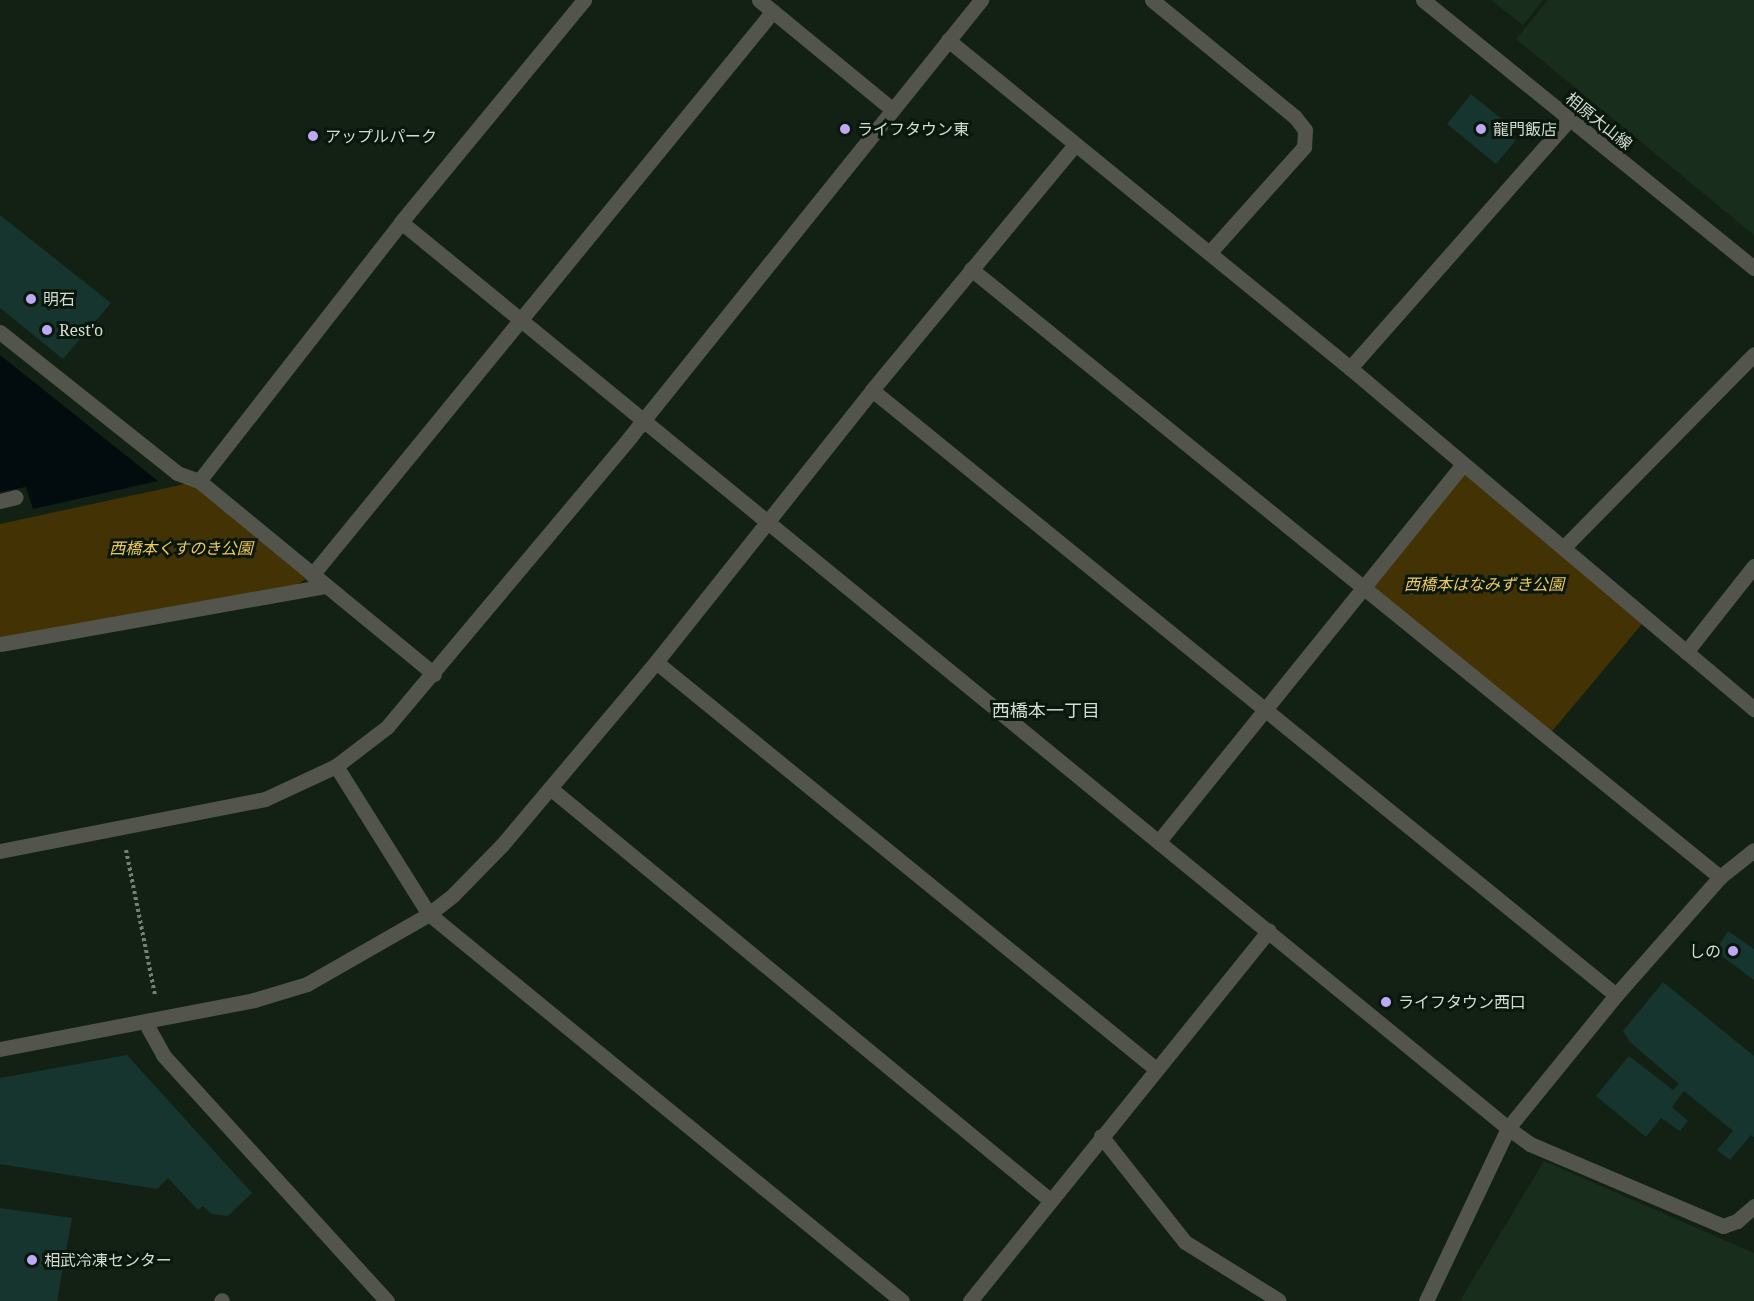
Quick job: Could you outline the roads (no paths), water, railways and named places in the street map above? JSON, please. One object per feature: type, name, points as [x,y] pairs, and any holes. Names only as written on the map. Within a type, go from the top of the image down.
[{"type":"street","points":[[199,480],[401,222],[584,0]]},
{"type":"street","points":[[759,0],[894,110]]},
{"type":"street","points":[[0,851],[265,799],[336,766],[387,727],[434,674],[642,421],[981,0]]},
{"type":"street","points":[[1152,0],[1294,117],[1305,130],[1304,147],[1210,252]]},
{"type":"street","name":"相原大山線","points":[[1423,0],[1754,268]]},
{"type":"street","points":[[312,575],[773,11]]},
{"type":"street","points":[[948,40],[1350,368],[1754,709]]},
{"type":"street","points":[[1350,368],[1569,120]]},
{"type":"street","points":[[0,1049],[254,1000],[307,984],[429,914],[502,845],[656,662],[872,390],[1075,145]]},
{"type":"street","points":[[401,222],[1508,1128],[1530,1144],[1723,1226],[1737,1221],[1754,1206]]},
{"type":"street","points":[[971,269],[1720,877]]},
{"type":"street","points":[[0,332],[177,473],[199,480],[434,674]]},
{"type":"street","points":[[1563,548],[1754,354]]},
{"type":"street","points":[[872,390],[1263,711],[1616,995]]},
{"type":"street","points":[[1159,841],[1463,464]]},
{"type":"street","points":[[0,501],[16,497]]},
{"type":"street","points":[[1686,652],[1754,566]]},
{"type":"street","points":[[0,644],[325,586]]},
{"type":"street","points":[[656,662],[1156,1069]]},
{"type":"street","points":[[336,766],[429,914],[902,1301]]},
{"type":"street","points":[[550,788],[1050,1201]]},
{"type":"street","points":[[1426,1301],[1508,1128],[1616,995],[1720,877],[1754,850]]},
{"type":"street","points":[[970,1301],[1101,1136],[1269,931]]},
{"type":"street","points":[[152,1021],[164,1055],[387,1301]]},
{"type":"street","points":[[1101,1136],[1185,1242],[1278,1300]]},
{"type":"place","name":"ライフタウン東","points":[[845,129]]},
{"type":"place","name":"龍門飯店","points":[[1481,129]]},
{"type":"place","name":"アップルパーク","points":[[313,136]]},
{"type":"place","name":"明石","points":[[31,299]]},
{"type":"place","name":"Rest'o","points":[[47,330]]},
{"type":"place","name":"しの","points":[[1733,951]]},
{"type":"place","name":"ライフタウン西口","points":[[1386,1002]]},
{"type":"place","name":"相武冷凍センター","points":[[32,1260]]},
{"type":"district","name":"西橋本一丁目","points":[[1046,710]]},
{"type":"park label","name":"西橋本くすのき公園","points":[[181,548]]},
{"type":"park label","name":"西橋本はなみずき公園","points":[[1484,584]]}]
